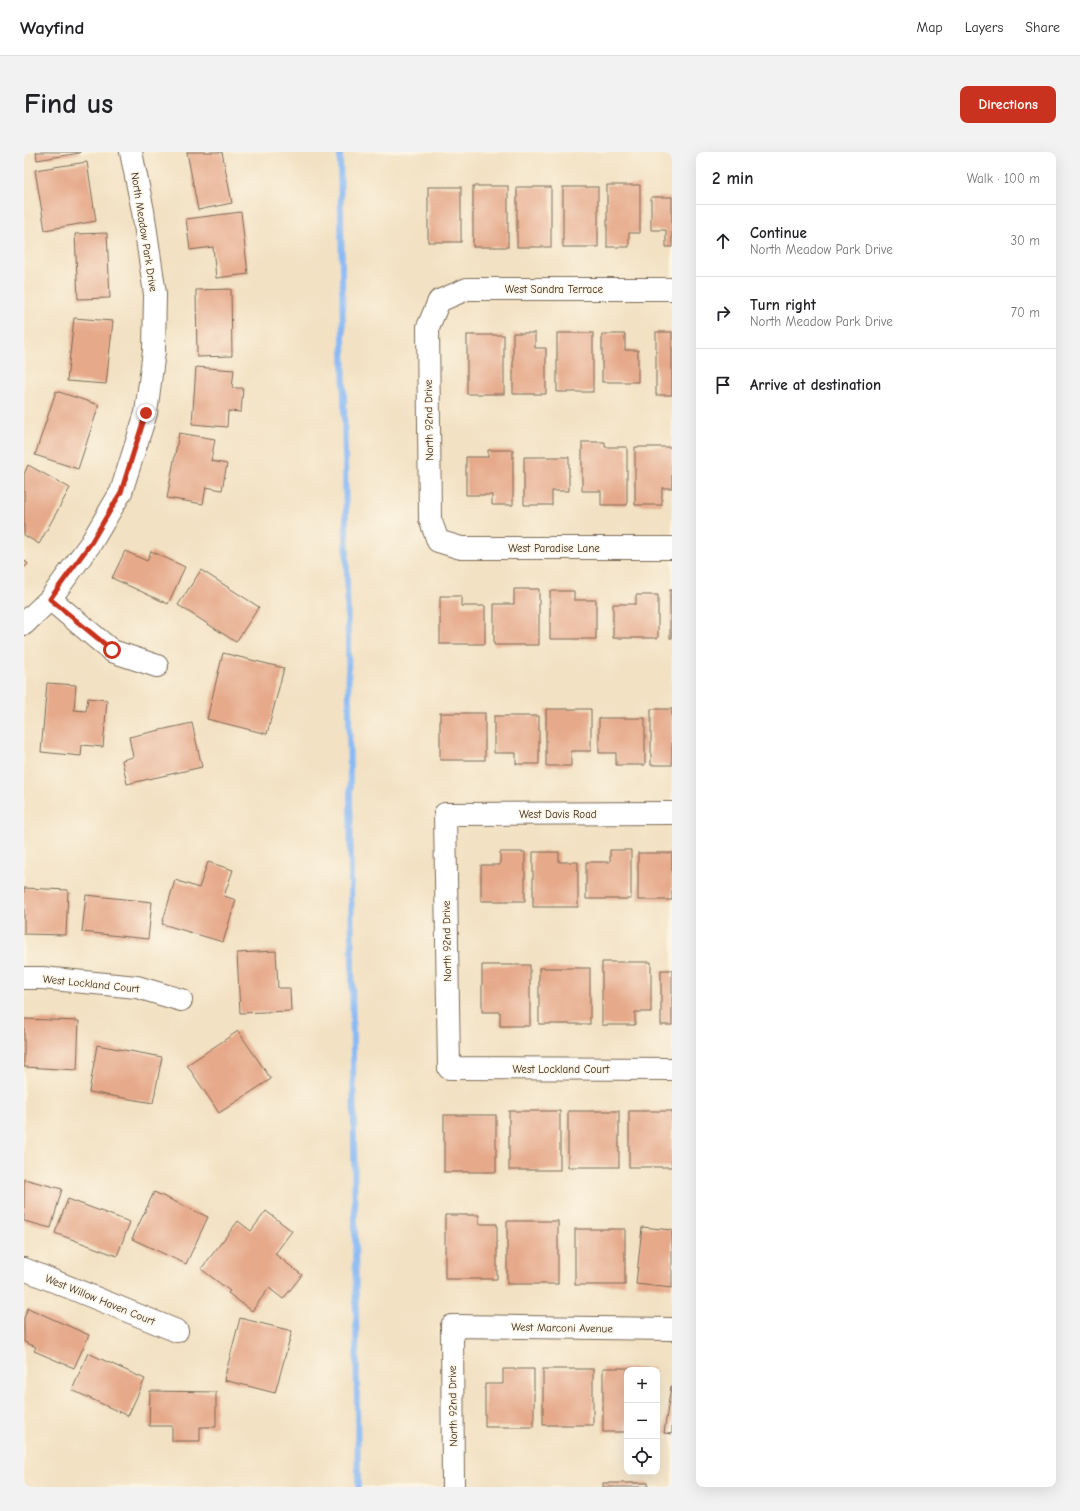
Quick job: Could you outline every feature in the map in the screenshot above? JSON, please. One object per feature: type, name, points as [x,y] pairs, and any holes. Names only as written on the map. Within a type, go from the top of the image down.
[{"type":"street","name":"North Meadow Park Drive","points":[[24,624],[50,599],[91,543],[121,492],[146,413],[154,351],[155,294],[143,211],[131,152]]},
{"type":"street","name":"West Sandra Terrace","points":[[439,300],[467,289],[672,289]]},
{"type":"street","name":"North 92nd Drive","points":[[438,541],[430,519],[428,327],[439,300]]},
{"type":"street","name":"West Paradise Lane","points":[[438,541],[461,548],[672,548]]},
{"type":"street","points":[[50,599],[112,650],[158,666]]},
{"type":"street","name":"North 92nd Drive","points":[[445,814],[449,1068]]},
{"type":"street","name":"West Davis Road","points":[[445,814],[672,814]]},
{"type":"street","name":"West Lockland Court","points":[[24,978],[42,978],[136,987],[180,1000]]},
{"type":"street","name":"West Lockland Court","points":[[449,1068],[672,1069]]},
{"type":"street","name":"West Willow Haven Court","points":[[24,1269],[177,1331]]},
{"type":"street","name":"North 92nd Drive","points":[[452,1326],[453,1487]]},
{"type":"street","name":"West Marconi Avenue","points":[[452,1326],[672,1329]]},
{"type":"building","points":[[36,152],[80,152],[80,153],[37,160]]},
{"type":"building","points":[[187,152],[222,152],[232,203],[198,210]]},
{"type":"building","points":[[87,162],[96,221],[45,230],[35,170]]},
{"type":"building","points":[[607,185],[640,185],[640,233],[629,233],[629,247],[607,247]]},
{"type":"building","points":[[473,186],[508,186],[508,247],[473,247]]},
{"type":"building","points":[[428,187],[461,187],[461,242],[428,242]]},
{"type":"building","points":[[517,187],[551,187],[551,247],[517,247]]},
{"type":"building","points":[[563,187],[598,187],[598,247],[563,247]]},
{"type":"building","points":[[651,197],[672,197],[672,247],[666,247],[666,230],[651,230]]},
{"type":"building","points":[[241,212],[248,274],[216,278],[213,247],[190,250],[186,219]]},
{"type":"building","points":[[107,233],[110,298],[78,299],[75,234]]},
{"type":"building","points":[[231,289],[232,356],[197,357],[196,290]]},
{"type":"building","points":[[74,318],[113,321],[106,384],[67,381]]},
{"type":"building","points":[[656,332],[672,332],[672,395],[656,395]]},
{"type":"building","points":[[513,333],[535,333],[535,348],[546,348],[546,394],[513,394]]},
{"type":"building","points":[[557,333],[593,333],[593,392],[557,392]]},
{"type":"building","points":[[602,334],[625,334],[625,350],[638,350],[638,382],[602,382]]},
{"type":"building","points":[[467,335],[504,335],[504,394],[467,394]]},
{"type":"building","points":[[196,367],[234,370],[232,388],[243,388],[241,412],[228,411],[227,427],[192,424]]},
{"type":"building","points":[[56,391],[99,405],[78,469],[35,455]]},
{"type":"building","points":[[179,433],[215,439],[211,461],[227,464],[222,490],[206,487],[203,504],[167,498]]},
{"type":"building","points":[[582,442],[605,442],[605,447],[627,447],[627,505],[601,505],[601,491],[582,491]]},
{"type":"building","points":[[635,447],[672,447],[672,488],[662,488],[662,505],[635,505]]},
{"type":"building","points":[[488,450],[513,450],[513,505],[492,505],[492,495],[466,495],[466,457],[488,457]]},
{"type":"building","points":[[524,457],[569,457],[569,491],[552,491],[552,505],[524,505]]},
{"type":"building","points":[[28,465],[70,488],[39,544],[24,535],[24,474]]},
{"type":"building","points":[[125,551],[147,561],[151,551],[185,567],[168,604],[112,578]]},
{"type":"building","points":[[24,560],[28,564],[24,568]]},
{"type":"building","points":[[201,570],[259,607],[236,642],[178,605]]},
{"type":"building","points":[[514,589],[539,589],[539,645],[494,645],[494,604],[514,604]]},
{"type":"building","points":[[670,590],[672,590],[672,638],[670,638]]},
{"type":"building","points":[[550,591],[574,591],[574,600],[596,600],[596,639],[550,639]]},
{"type":"building","points":[[636,595],[658,595],[658,638],[613,638],[613,604],[636,604]]},
{"type":"building","points":[[440,596],[461,596],[461,606],[485,606],[485,644],[440,644]]},
{"type":"building","points":[[223,653],[284,668],[267,734],[207,719]]},
{"type":"building","points":[[47,683],[76,685],[74,710],[86,711],[88,698],[107,700],[103,747],[82,745],[81,756],[41,752]]},
{"type":"building","points":[[546,709],[591,709],[591,751],[571,751],[571,766],[546,766]]},
{"type":"building","points":[[651,709],[672,709],[672,765],[651,765]]},
{"type":"building","points":[[440,713],[485,713],[485,760],[440,760]]},
{"type":"building","points":[[494,716],[539,716],[539,764],[516,764],[516,753],[494,753]]},
{"type":"building","points":[[599,718],[645,718],[645,765],[616,765],[616,753],[599,753]]},
{"type":"building","points":[[192,723],[202,767],[127,784],[122,760],[133,757],[129,737]]},
{"type":"building","points":[[610,850],[631,850],[631,899],[586,899],[586,862],[610,862]]},
{"type":"building","points":[[500,852],[525,852],[525,901],[481,901],[481,865],[500,865]]},
{"type":"building","points":[[533,852],[559,852],[559,862],[578,862],[578,907],[533,907]]},
{"type":"building","points":[[638,853],[672,853],[672,900],[638,900]]},
{"type":"building","points":[[208,862],[233,870],[224,896],[236,900],[223,942],[162,924],[175,880],[199,888]]},
{"type":"building","points":[[24,888],[68,890],[66,935],[24,934]]},
{"type":"building","points":[[86,895],[152,902],[148,939],[82,932]]},
{"type":"building","points":[[276,951],[278,988],[290,988],[291,1011],[240,1013],[237,953]]},
{"type":"building","points":[[602,962],[651,962],[651,1012],[635,1012],[635,1025],[602,1025]]},
{"type":"building","points":[[482,965],[530,965],[530,1026],[500,1026],[500,1012],[482,1012]]},
{"type":"building","points":[[539,968],[590,968],[590,1024],[539,1024]]},
{"type":"building","points":[[661,970],[672,970],[672,1025],[661,1025]]},
{"type":"building","points":[[24,1019],[79,1021],[77,1070],[24,1067]]},
{"type":"building","points":[[238,1031],[271,1079],[219,1113],[187,1065]]},
{"type":"building","points":[[97,1045],[162,1057],[153,1103],[89,1092]]},
{"type":"building","points":[[509,1111],[560,1111],[560,1170],[509,1170]]},
{"type":"building","points":[[568,1111],[619,1111],[619,1167],[568,1167]]},
{"type":"building","points":[[629,1111],[672,1111],[672,1167],[629,1167]]},
{"type":"building","points":[[444,1115],[496,1115],[496,1172],[444,1172]]},
{"type":"building","points":[[24,1179],[62,1189],[51,1228],[24,1221]]},
{"type":"building","points":[[154,1192],[208,1217],[186,1264],[132,1239]]},
{"type":"building","points":[[68,1199],[130,1222],[117,1256],[55,1233]]},
{"type":"building","points":[[266,1211],[292,1231],[275,1254],[302,1275],[283,1299],[269,1288],[252,1311],[228,1293],[230,1291],[201,1269],[238,1221],[251,1231]]},
{"type":"building","points":[[445,1215],[479,1215],[479,1224],[497,1224],[497,1279],[445,1279]]},
{"type":"building","points":[[507,1221],[558,1221],[558,1284],[507,1284]]},
{"type":"building","points":[[642,1227],[672,1230],[672,1288],[636,1284]]},
{"type":"building","points":[[575,1229],[625,1229],[625,1285],[575,1285]]},
{"type":"building","points":[[28,1308],[89,1335],[74,1368],[34,1351],[36,1347],[24,1342],[24,1318]]},
{"type":"building","points":[[240,1318],[292,1331],[275,1393],[224,1380]]},
{"type":"building","points":[[88,1353],[145,1379],[128,1416],[72,1390]]},
{"type":"building","points":[[603,1368],[624,1368],[624,1432],[603,1432]]},
{"type":"building","points":[[503,1369],[534,1369],[534,1427],[485,1427],[485,1384],[503,1384]]},
{"type":"building","points":[[543,1369],[593,1369],[593,1425],[543,1425]]},
{"type":"building","points":[[672,1386],[672,1434],[664,1433]]},
{"type":"building","points":[[150,1391],[216,1392],[216,1427],[200,1427],[200,1441],[172,1441],[172,1426],[149,1426]]},
{"type":"building","points":[[603,1483],[648,1483],[648,1487],[603,1487]]},
{"type":"waterway","points":[[340,152],[349,704],[358,1487]]},
{"type":"route","points":[[112,650],[50,599],[91,543],[121,492],[146,413]]}]
